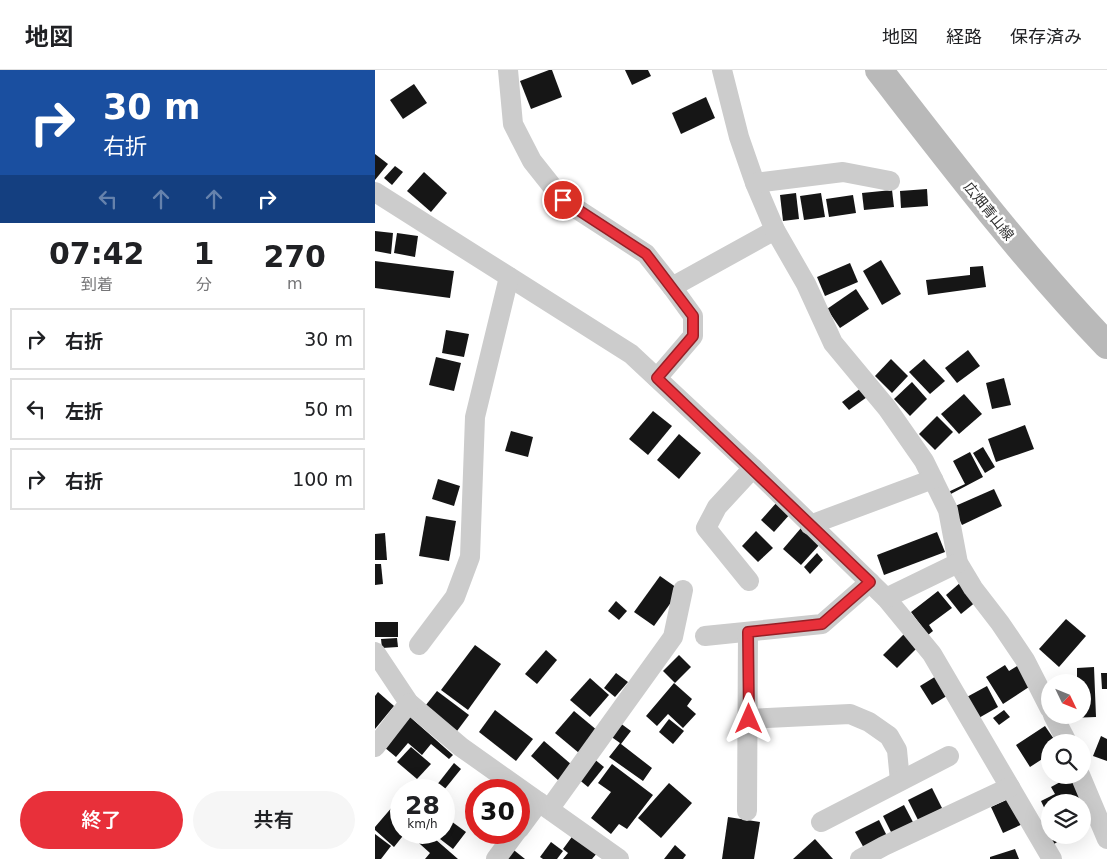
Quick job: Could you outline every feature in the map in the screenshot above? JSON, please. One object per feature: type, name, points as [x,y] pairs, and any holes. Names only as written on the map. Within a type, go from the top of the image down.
[{"type":"main road","name":"広畑青山線","points":[[879,70],[1005,231],[1071,308],[1107,345]]},
{"type":"street","points":[[508,70],[513,124],[532,161],[563,200],[646,254],[693,316],[693,336],[657,378]]},
{"type":"street","points":[[722,70],[739,137],[755,183],[775,230],[805,284],[833,343],[887,408],[924,461],[948,510],[958,563],[973,588],[1025,660],[1041,691]]},
{"type":"street","points":[[755,183],[843,172],[890,181]]},
{"type":"street","points":[[375,192],[631,354],[753,468],[870,582],[886,598],[932,654],[1052,859]]},
{"type":"street","points":[[672,287],[775,230]]},
{"type":"street","points":[[419,645],[455,597],[469,557],[475,416],[509,277]]},
{"type":"street","points":[[749,580],[707,528],[717,507],[753,468]]},
{"type":"street","points":[[810,524],[933,479]]},
{"type":"street","points":[[886,598],[958,563]]},
{"type":"street","points":[[705,636],[822,624],[870,582]]},
{"type":"street","points":[[530,818],[544,805],[673,636],[683,590]]},
{"type":"street","points":[[747,810],[748,632]]},
{"type":"street","points":[[375,652],[409,703],[461,747],[619,859]]},
{"type":"street","points":[[375,747],[409,703]]},
{"type":"street","points":[[749,719],[850,714],[869,722],[889,736],[897,750],[901,781]]},
{"type":"street","points":[[821,822],[949,756]]},
{"type":"street","points":[[1084,784],[1107,839]]},
{"type":"street","points":[[859,859],[1010,786]]},
{"type":"street","points":[[496,859],[507,844]]},
{"type":"building","points":[[552,70],[562,97],[531,109],[520,81]]},
{"type":"building","points":[[625,70],[648,70],[651,76],[632,85]]},
{"type":"building","points":[[414,84],[427,103],[403,119],[390,100]]},
{"type":"building","points":[[706,97],[715,118],[681,134],[672,113]]},
{"type":"building","points":[[375,154],[388,164],[375,180]]},
{"type":"building","points":[[395,166],[403,172],[392,185],[384,178]]},
{"type":"building","points":[[424,172],[447,193],[431,212],[407,191]]},
{"type":"building","points":[[927,189],[928,206],[901,208],[900,191]]},
{"type":"building","points":[[892,190],[894,207],[864,210],[862,193]]},
{"type":"building","points":[[796,193],[799,219],[783,221],[780,195]]},
{"type":"building","points":[[821,193],[825,217],[804,220],[800,196]]},
{"type":"building","points":[[853,195],[856,213],[829,217],[826,199]]},
{"type":"building","points":[[375,231],[393,233],[391,254],[375,251]]},
{"type":"building","points":[[397,233],[418,236],[415,257],[394,253]]},
{"type":"building","points":[[881,260],[901,294],[882,305],[863,271]]},
{"type":"building","points":[[375,261],[454,271],[450,298],[375,288]]},
{"type":"building","points":[[850,263],[858,282],[825,296],[817,277]]},
{"type":"building","points":[[983,266],[986,287],[928,295],[926,280],[970,275],[970,267]]},
{"type":"building","points":[[856,289],[869,309],[840,328],[827,309]]},
{"type":"building","points":[[446,330],[469,334],[464,357],[442,353]]},
{"type":"building","points":[[968,350],[980,366],[957,383],[945,368]]},
{"type":"building","points":[[436,357],[461,363],[454,391],[429,385]]},
{"type":"building","points":[[891,359],[908,376],[892,393],[875,376]]},
{"type":"building","points":[[924,359],[945,381],[930,394],[909,372]]},
{"type":"building","points":[[1004,378],[1011,405],[992,409],[986,383]]},
{"type":"building","points":[[912,382],[927,399],[910,416],[894,399]]},
{"type":"building","points":[[861,388],[867,397],[849,410],[842,402]]},
{"type":"building","points":[[964,394],[982,414],[959,434],[941,414]]},
{"type":"building","points":[[653,411],[672,426],[648,455],[629,439]]},
{"type":"building","points":[[937,416],[953,432],[935,450],[919,434]]},
{"type":"building","points":[[1025,425],[1034,449],[996,462],[988,439]]},
{"type":"building","points":[[511,431],[533,437],[528,457],[505,451]]},
{"type":"building","points":[[679,434],[701,453],[679,479],[657,460]]},
{"type":"building","points":[[983,447],[995,467],[985,473],[973,453]]},
{"type":"building","points":[[970,452],[983,477],[947,496],[946,493],[965,484],[953,461]]},
{"type":"building","points":[[438,479],[460,486],[454,506],[432,499]]},
{"type":"building","points":[[994,489],[1002,506],[962,525],[953,507]]},
{"type":"building","points":[[778,501],[791,513],[774,532],[761,520]]},
{"type":"building","points":[[426,516],[456,521],[449,561],[419,556]]},
{"type":"building","points":[[801,528],[820,544],[801,565],[783,549]]},
{"type":"building","points":[[756,531],[773,548],[758,562],[742,546]]},
{"type":"building","points":[[937,532],[945,552],[884,575],[877,555]]},
{"type":"building","points":[[385,533],[387,560],[375,560],[375,534]]},
{"type":"building","points":[[817,553],[823,560],[810,574],[804,567]]},
{"type":"building","points":[[375,564],[381,564],[383,584],[375,585]]},
{"type":"building","points":[[660,576],[680,590],[654,626],[634,612]]},
{"type":"building","points":[[961,582],[977,601],[961,614],[946,595]]},
{"type":"building","points":[[938,591],[952,608],[929,625],[933,631],[928,635],[911,612]]},
{"type":"building","points":[[616,601],[627,611],[619,620],[608,611]]},
{"type":"building","points":[[1066,619],[1086,636],[1059,667],[1039,649]]},
{"type":"building","points":[[375,622],[398,622],[398,637],[375,637]]},
{"type":"building","points":[[905,633],[918,647],[897,668],[883,655]]},
{"type":"building","points":[[397,638],[398,647],[382,648],[381,639]]},
{"type":"building","points":[[475,645],[501,664],[468,710],[441,690]]},
{"type":"building","points":[[546,650],[557,660],[537,684],[525,674]]},
{"type":"building","points":[[679,655],[691,667],[675,683],[663,671]]},
{"type":"building","points":[[1005,665],[1009,671],[1019,665],[1032,685],[1003,704],[986,677]]},
{"type":"building","points":[[1094,667],[1096,717],[1091,717],[1091,674],[1077,674],[1077,668]]},
{"type":"building","points":[[616,673],[628,682],[615,697],[604,688]]},
{"type":"building","points":[[1101,673],[1107,673],[1107,689],[1102,689]]},
{"type":"building","points":[[938,675],[950,694],[932,705],[920,686]]},
{"type":"building","points":[[590,678],[609,695],[590,717],[570,700]]},
{"type":"building","points":[[674,683],[692,699],[687,706],[696,714],[683,728],[668,714],[657,726],[646,716]]},
{"type":"building","points":[[987,686],[998,707],[977,719],[965,698]]},
{"type":"building","points":[[437,691],[469,715],[454,735],[422,710]]},
{"type":"building","points":[[378,692],[394,706],[375,729],[375,696]]},
{"type":"building","points":[[495,710],[533,739],[516,761],[479,732]]},
{"type":"building","points":[[1004,710],[1010,717],[999,725],[993,718]]},
{"type":"building","points":[[574,711],[598,731],[579,753],[555,733]]},
{"type":"building","points":[[410,717],[453,755],[449,759],[431,744],[422,755],[408,743],[396,757],[384,747]]},
{"type":"building","points":[[669,719],[684,731],[673,744],[659,732]]},
{"type":"building","points":[[616,720],[631,731],[621,744],[652,768],[643,781],[609,757],[620,743],[606,733]]},
{"type":"building","points":[[1045,726],[1050,734],[1041,734],[1041,760],[1030,767],[1016,745]]},
{"type":"building","points":[[1101,736],[1107,739],[1107,761],[1093,756]]},
{"type":"building","points":[[544,741],[572,765],[559,781],[531,756]]},
{"type":"building","points":[[411,747],[431,764],[417,779],[397,762]]},
{"type":"building","points":[[593,758],[604,767],[588,787],[577,778]]},
{"type":"building","points":[[454,763],[461,769],[453,779],[441,779]]},
{"type":"building","points":[[612,764],[653,795],[627,829],[619,824],[611,834],[591,818],[611,792],[598,783]]},
{"type":"building","points":[[669,783],[692,803],[661,838],[638,818]]},
{"type":"building","points":[[1056,784],[1076,784],[1080,794],[1055,794],[1051,787]]},
{"type":"building","points":[[932,788],[943,810],[919,822],[908,800]]},
{"type":"building","points":[[1013,797],[1025,823],[1003,833],[991,807]]},
{"type":"building","points":[[904,805],[914,824],[892,834],[883,816]]},
{"type":"building","points":[[390,810],[390,843],[375,830],[375,827]]},
{"type":"building","points":[[728,817],[760,822],[754,859],[722,859]]},
{"type":"building","points":[[879,820],[888,838],[865,850],[855,832]]},
{"type":"building","points":[[455,824],[465,833],[453,849],[447,844],[455,844]]},
{"type":"building","points":[[375,834],[391,846],[381,859],[375,859]]},
{"type":"building","points":[[574,834],[598,852],[592,859],[563,859],[568,853],[563,849]]},
{"type":"building","points":[[815,839],[833,859],[793,859]]},
{"type":"building","points":[[551,842],[563,851],[557,859],[543,859],[540,857]]},
{"type":"building","points":[[420,844],[441,844],[458,859],[425,859],[430,853]]},
{"type":"building","points":[[675,845],[686,855],[683,859],[664,859]]},
{"type":"building","points":[[510,847],[525,859],[501,859]]},
{"type":"building","points":[[1015,849],[1019,859],[990,859],[990,857]]},
{"type":"route","points":[[563,200],[646,254],[693,316],[693,336],[657,378],[870,582],[822,624],[748,632],[749,719]]}]
